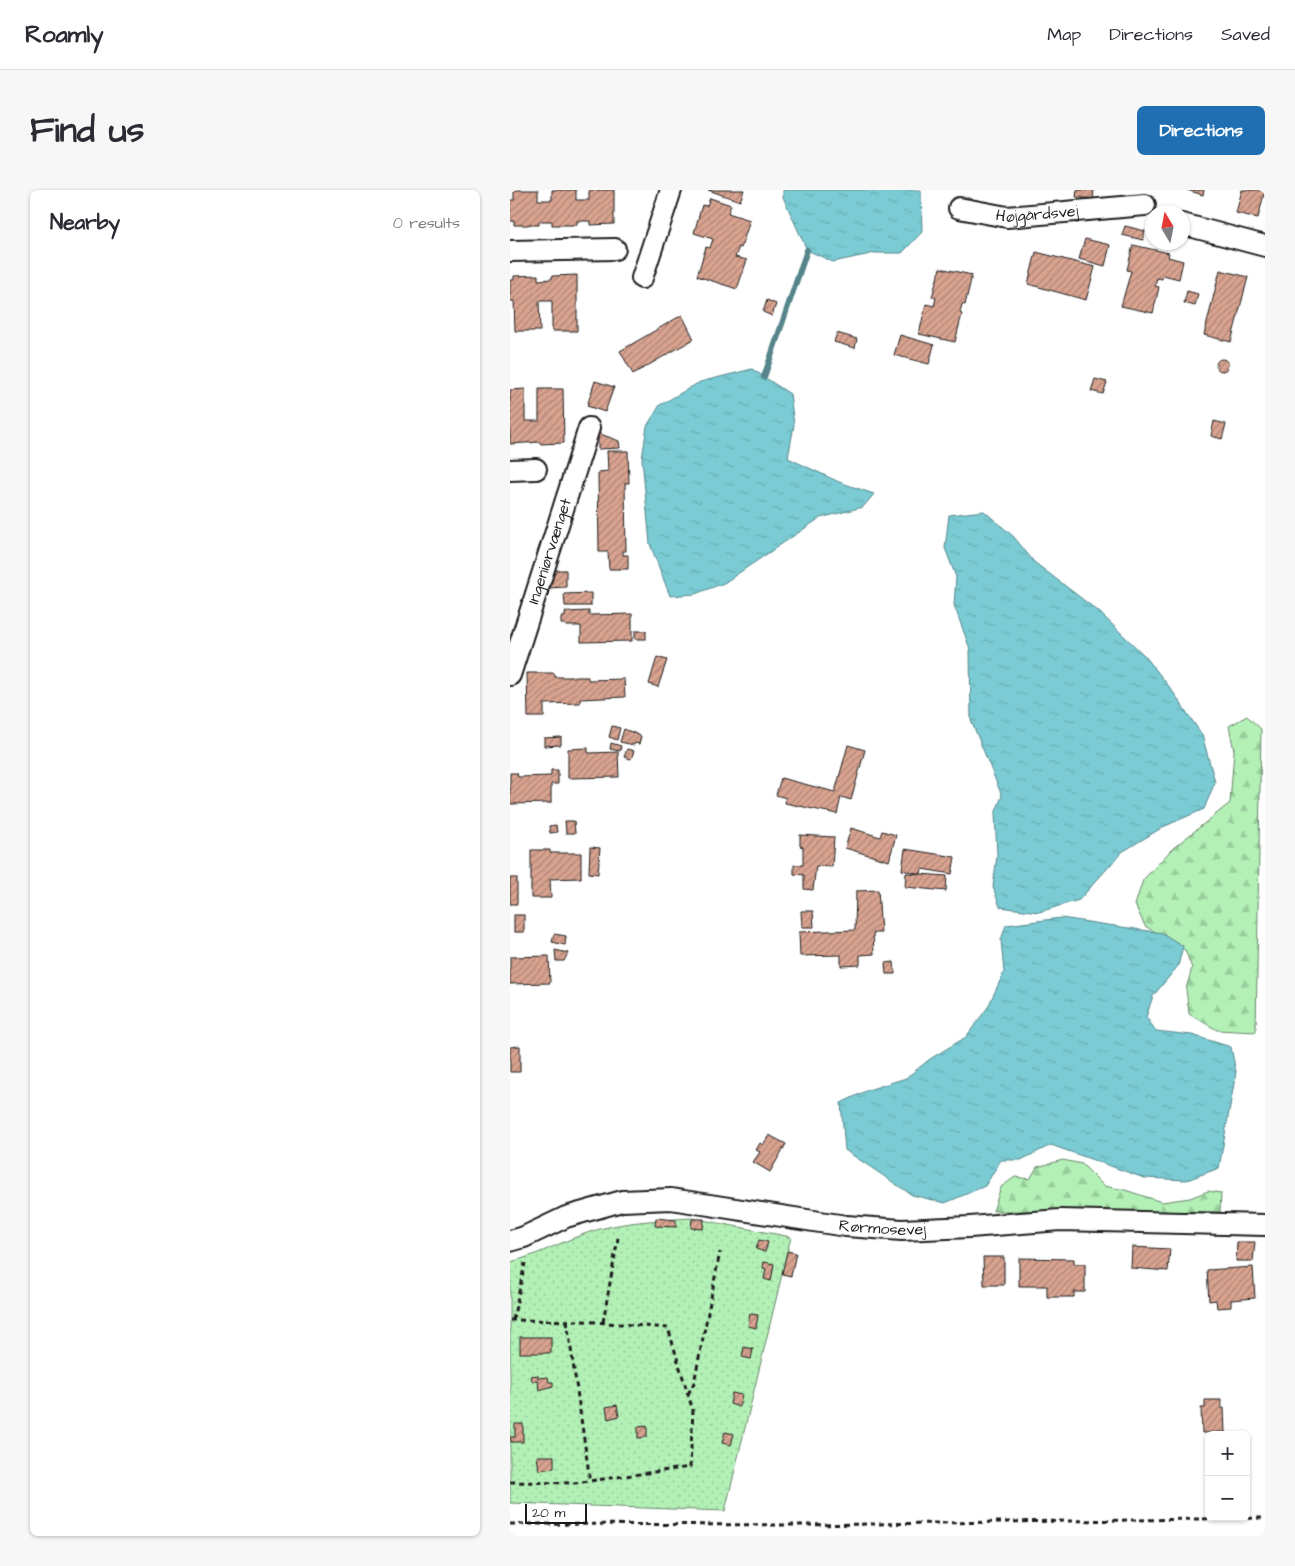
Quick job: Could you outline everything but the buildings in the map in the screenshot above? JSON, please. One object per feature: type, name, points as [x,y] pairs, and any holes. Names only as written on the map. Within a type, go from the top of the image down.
[{"type":"street","points":[[642,278],[671,190]]},
{"type":"street","name":"Højgårdsvej","points":[[959,208],[1007,217],[1148,203]]},
{"type":"street","points":[[1190,226],[1265,246]]},
{"type":"street","points":[[510,251],[615,249]]},
{"type":"street","name":"Ingeniørvænget","points":[[510,675],[589,428]]},
{"type":"street","points":[[510,470],[536,469]]},
{"type":"street","name":"Rørmosevej","points":[[510,1241],[524,1237],[566,1217],[622,1201],[671,1199],[846,1226],[902,1230],[970,1228],[1060,1220],[1265,1225]]},
{"type":"path","points":[[603,1322],[618,1238]]},
{"type":"path","points":[[688,1395],[694,1383],[720,1252]]},
{"type":"path","points":[[510,1482],[574,1483],[690,1467],[693,1411],[668,1328],[567,1320],[512,1320],[525,1263]]},
{"type":"path","points":[[567,1320],[590,1481]]},
{"type":"path","points":[[510,1524],[797,1525],[1265,1518]]},
{"type":"green space","points":[[1247,716],[1261,729],[1256,1032],[1217,1030],[1189,1014],[1186,989],[1192,968],[1185,950],[1145,926],[1135,905],[1143,880],[1172,849],[1230,803],[1234,751],[1229,726]]},
{"type":"green space","points":[[1063,1160],[1082,1164],[1104,1186],[1125,1190],[1162,1202],[1190,1198],[1208,1191],[1221,1193],[1220,1212],[993,1211],[1001,1187],[1015,1177],[1030,1179],[1037,1167]]},
{"type":"green space","points":[[692,1218],[791,1237],[725,1511],[510,1503],[510,1262],[611,1226]]},
{"type":"water","points":[[783,190],[921,190],[922,232],[902,253],[875,253],[833,262],[807,250],[783,197]]},
{"type":"water","points":[[752,369],[790,394],[794,425],[788,458],[839,482],[874,494],[863,507],[820,518],[724,583],[695,594],[670,596],[650,544],[642,459],[647,426],[660,405],[700,382]]},
{"type":"water","points":[[984,511],[1014,537],[1034,562],[1098,611],[1145,656],[1171,689],[1202,735],[1215,782],[1204,809],[1163,827],[1122,852],[1079,900],[1039,912],[1000,907],[993,887],[997,855],[995,814],[1002,796],[971,720],[970,649],[954,605],[956,577],[945,548],[949,515]]},
{"type":"water","points":[[1061,918],[1162,933],[1183,946],[1178,966],[1153,996],[1146,1017],[1156,1031],[1192,1035],[1231,1047],[1236,1072],[1219,1168],[1187,1180],[1144,1178],[1051,1145],[1021,1160],[1001,1160],[985,1186],[945,1203],[912,1195],[845,1150],[841,1103],[868,1090],[906,1078],[930,1059],[966,1037],[988,1007],[1004,972],[1001,940],[1006,925]]},
{"type":"waterway","points":[[764,377],[807,250]]}]
